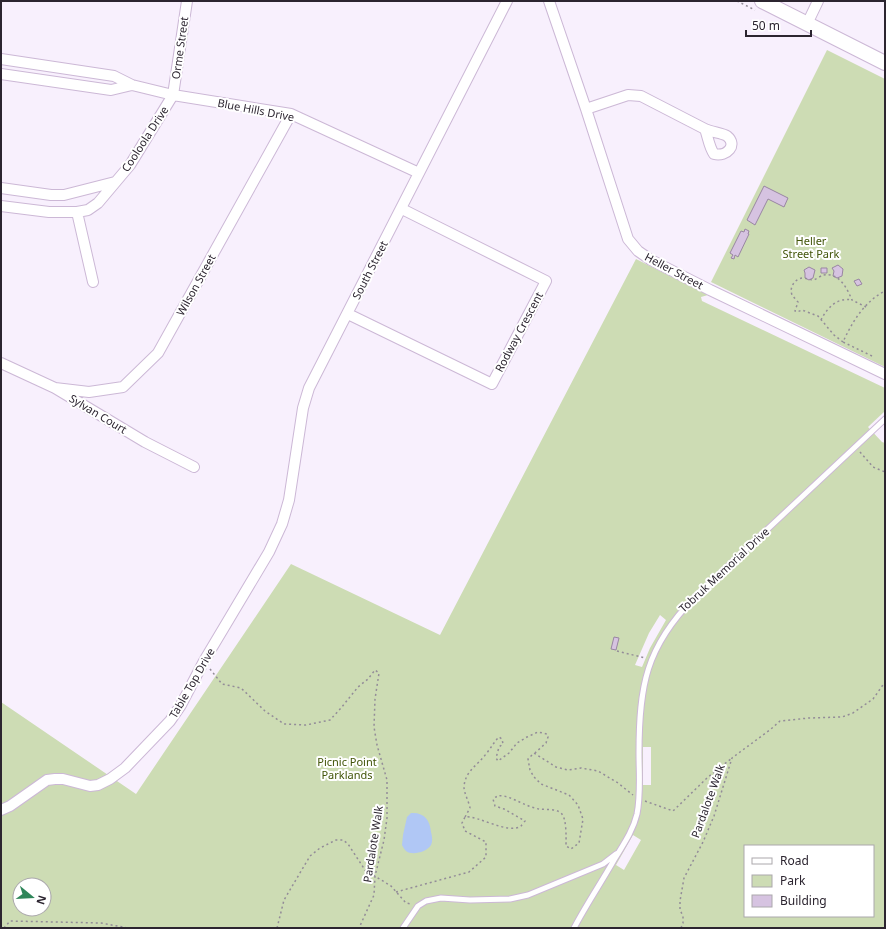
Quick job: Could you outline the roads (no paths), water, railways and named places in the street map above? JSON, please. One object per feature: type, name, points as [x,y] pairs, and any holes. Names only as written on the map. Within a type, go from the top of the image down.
[{"type":"street","name":"Orme Street","points":[[173,95],[186,1]]},
{"type":"street","name":"South Street","points":[[269,552],[282,524],[289,500],[303,408],[309,388],[402,209],[507,1]]},
{"type":"street","name":"Heller Street","points":[[549,1],[628,239],[638,251],[651,260],[710,290],[885,374]]},
{"type":"street","points":[[762,1],[885,63]]},
{"type":"street","points":[[807,24],[818,1]]},
{"type":"street","name":"Blue Hills Drive","points":[[1,59],[114,76],[132,85],[173,95],[291,114],[419,173]]},
{"type":"street","name":"Blue Hills Drive","points":[[1,74],[111,90],[132,85]]},
{"type":"street","name":"Cooloola Drive","points":[[1,206],[49,212],[77,212],[88,210],[98,202],[130,165],[173,95]]},
{"type":"street","points":[[586,109],[628,95],[641,96],[705,129]]},
{"type":"street","name":"Wilson Street","points":[[55,388],[89,392],[123,387],[158,353],[291,114]]},
{"type":"street","name":"Cooloola Drive","points":[[1,188],[51,195],[64,195],[115,182]]},
{"type":"street","name":"Rodway Crescent","points":[[348,314],[492,384],[546,281],[402,209]]},
{"type":"street","points":[[77,212],[93,282]]},
{"type":"street","name":"Sylvan Court","points":[[1,363],[55,388],[144,442],[194,467]]},
{"type":"street","name":"Table Top Drive","points":[[1,810],[10,806],[46,780],[55,779],[90,786],[98,786],[110,780],[125,768],[170,721],[269,552]]},
{"type":"lane","name":"Tobruk Memorial Drive","points":[[573,928],[633,828],[639,799],[639,726],[641,695],[650,660],[664,634],[677,614],[885,419]]},
{"type":"lane","name":"Tobruk Memorial Drive","points":[[403,928],[418,906],[426,901],[441,898],[470,900],[510,899],[528,895],[603,864],[619,853]]},
{"type":"water","points":[[411,813],[423,815],[428,820],[432,837],[432,843],[426,850],[415,853],[406,851],[402,845],[407,817]]},
{"type":"park label","name":"Heller Street Park","points":[[811,247]]},
{"type":"park label","name":"Picnic Point Parklands","points":[[347,768]]}]
